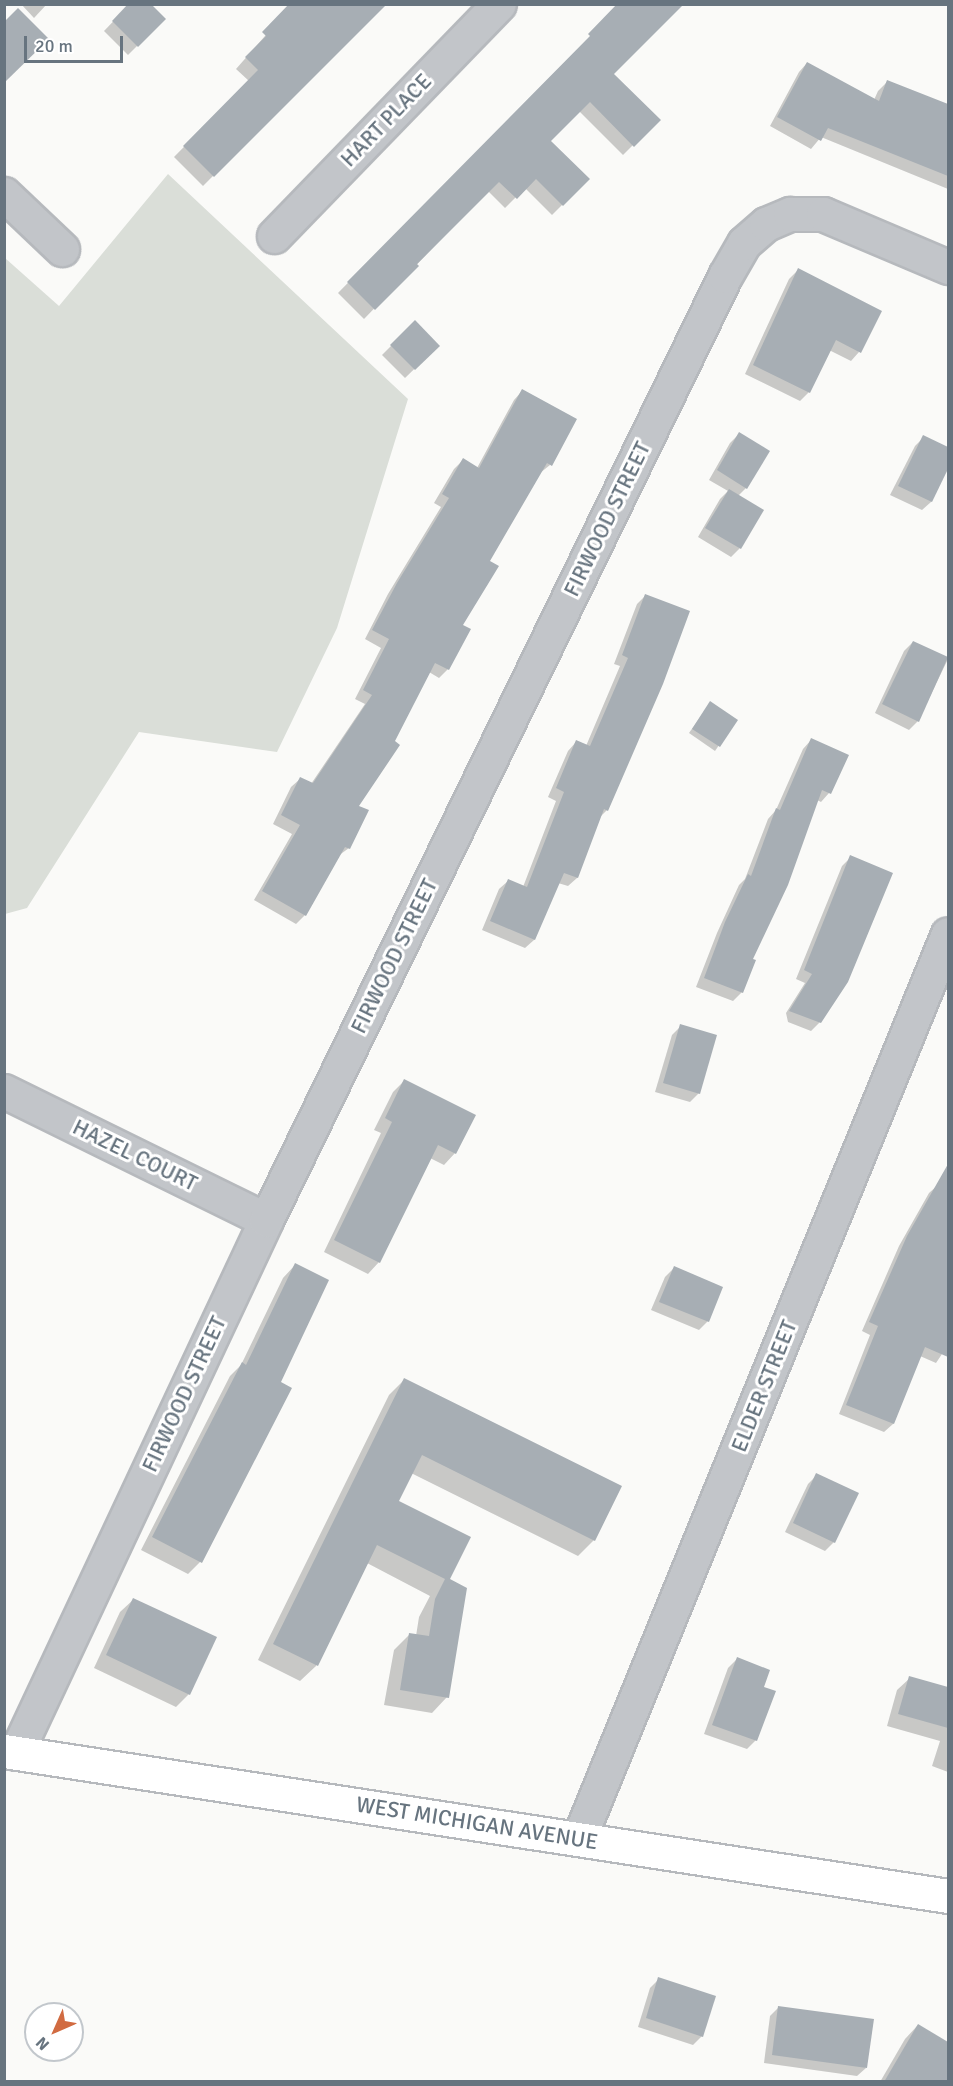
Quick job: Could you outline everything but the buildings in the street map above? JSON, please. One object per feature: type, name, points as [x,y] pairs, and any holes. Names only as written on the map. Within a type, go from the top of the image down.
[{"type":"main road","name":"WEST MICHIGAN AVENUE","points":[[10,1752],[948,1896]]},
{"type":"street","name":"HART PLACE","points":[[274,236],[499,4]]},
{"type":"street","points":[[4,194],[62,249]]},
{"type":"street","name":"FIRWOOD STREET","points":[[10,1752],[725,276],[744,243],[766,224],[790,214],[823,214],[948,267]]},
{"type":"street","name":"ELDER STREET","points":[[579,1838],[948,934]]},
{"type":"street","name":"HAZEL COURT","points":[[4,1090],[266,1220]]},
{"type":"shaded area","points":[[168,174],[408,399],[337,628],[277,752],[139,732],[27,908],[5,914],[5,258],[59,306]]}]
